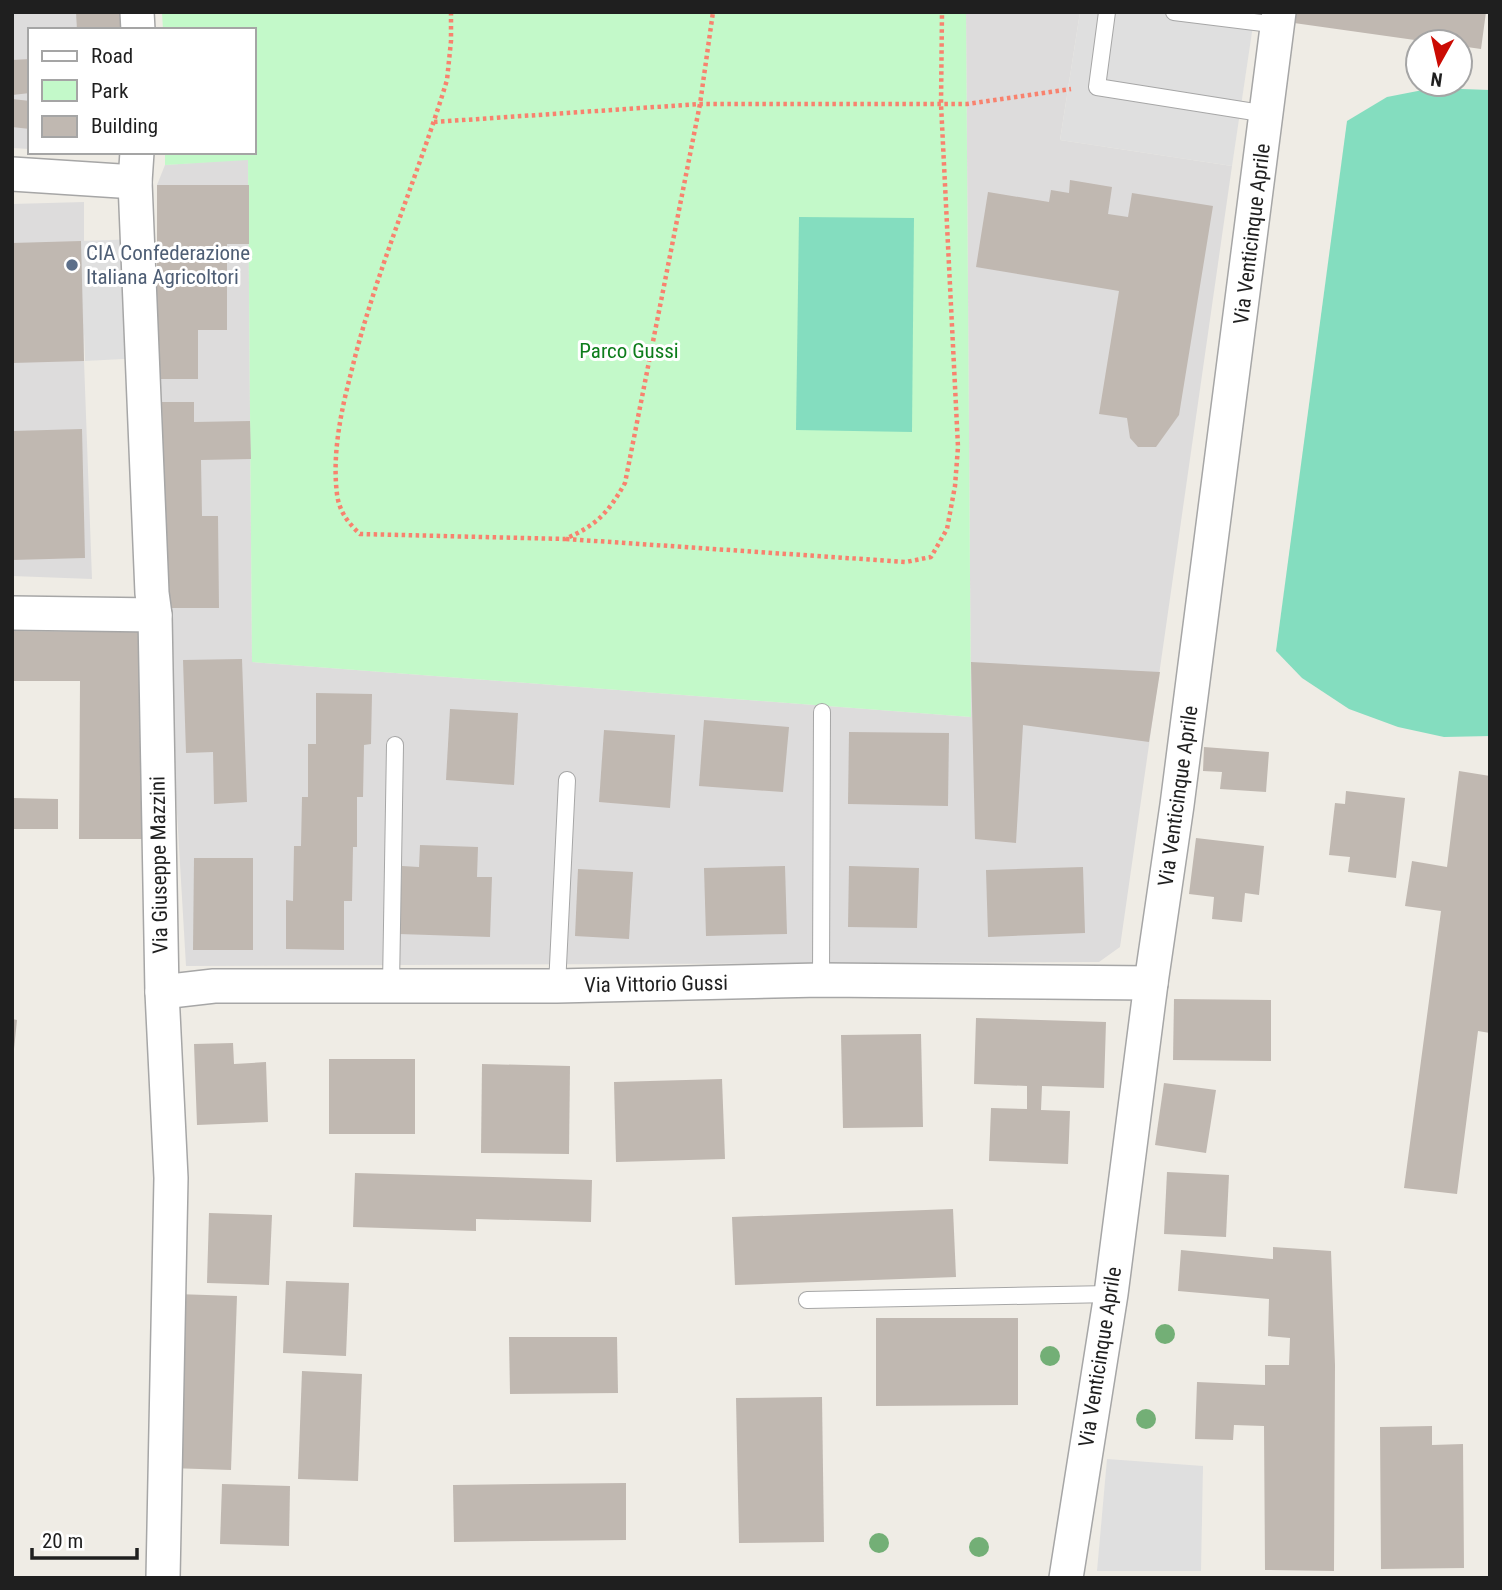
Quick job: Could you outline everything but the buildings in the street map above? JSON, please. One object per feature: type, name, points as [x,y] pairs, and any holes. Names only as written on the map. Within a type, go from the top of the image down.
[{"type":"street","name":"Via Venticinque Aprile","points":[[1066,1578],[1111,1294],[1279,19]]},
{"type":"street","points":[[12,174],[136,167]]},
{"type":"street","name":"Via Giuseppe Mazzini","points":[[136,167],[155,615],[162,992],[171,1178],[163,1578]]},
{"type":"street","points":[[12,613],[155,615]]},
{"type":"street","name":"Via Vittorio Gussi","points":[[162,992],[214,986],[557,986],[821,980],[1151,983]]},
{"type":"lane","points":[[1107,12],[1097,87],[1267,114]]},
{"type":"lane","points":[[1174,12],[1279,19]]},
{"type":"lane","points":[[821,980],[822,712]]},
{"type":"lane","points":[[391,985],[395,745]]},
{"type":"lane","points":[[557,986],[567,780]]},
{"type":"lane","points":[[807,1300],[1111,1294]]},
{"type":"path","points":[[451,12],[447,80],[360,334],[342,410],[336,463],[337,496],[345,519],[360,534],[565,539],[906,562],[931,557],[947,529],[955,486],[958,447],[942,104],[942,12]]},
{"type":"path","points":[[565,539],[590,528],[613,505],[625,483],[700,104],[713,12]]},
{"type":"path","points":[[434,122],[700,104],[967,104],[1097,87]]},
{"type":"shaded area","points":[[12,12],[123,12],[124,28],[28,28],[28,149],[12,148]]},
{"type":"shaded area","points":[[966,12],[1080,12],[1060,140],[1232,166],[1120,947],[1099,962],[186,966],[165,608],[162,402],[157,379],[157,185],[165,165],[248,159],[252,662],[971,717]]},
{"type":"shaded area","points":[[1080,12],[1255,12],[1232,166],[1060,140]]},
{"type":"shaded area","points":[[84,202],[84,361],[92,579],[12,576],[12,204]]},
{"type":"shaded area","points":[[138,239],[142,358],[85,361],[81,241]]},
{"type":"shaded area","points":[[1107,1459],[1203,1466],[1201,1571],[1097,1571]]},
{"type":"green space","name":"Parco Gussi","points":[[162,12],[966,12],[971,717],[252,662],[248,160],[165,165],[165,154],[256,154],[256,28],[163,28]]},
{"type":"green space","points":[[1474,89],[1490,90],[1490,736],[1444,737],[1398,727],[1349,709],[1302,678],[1276,651],[1347,121],[1387,97],[1404,94],[1404,98],[1474,98]]},
{"type":"green space","points":[[799,217],[914,218],[912,432],[796,430]]},
{"type":"place","name":"CIA Confederazione Italiana Agricoltori","points":[[72,265]]}]
